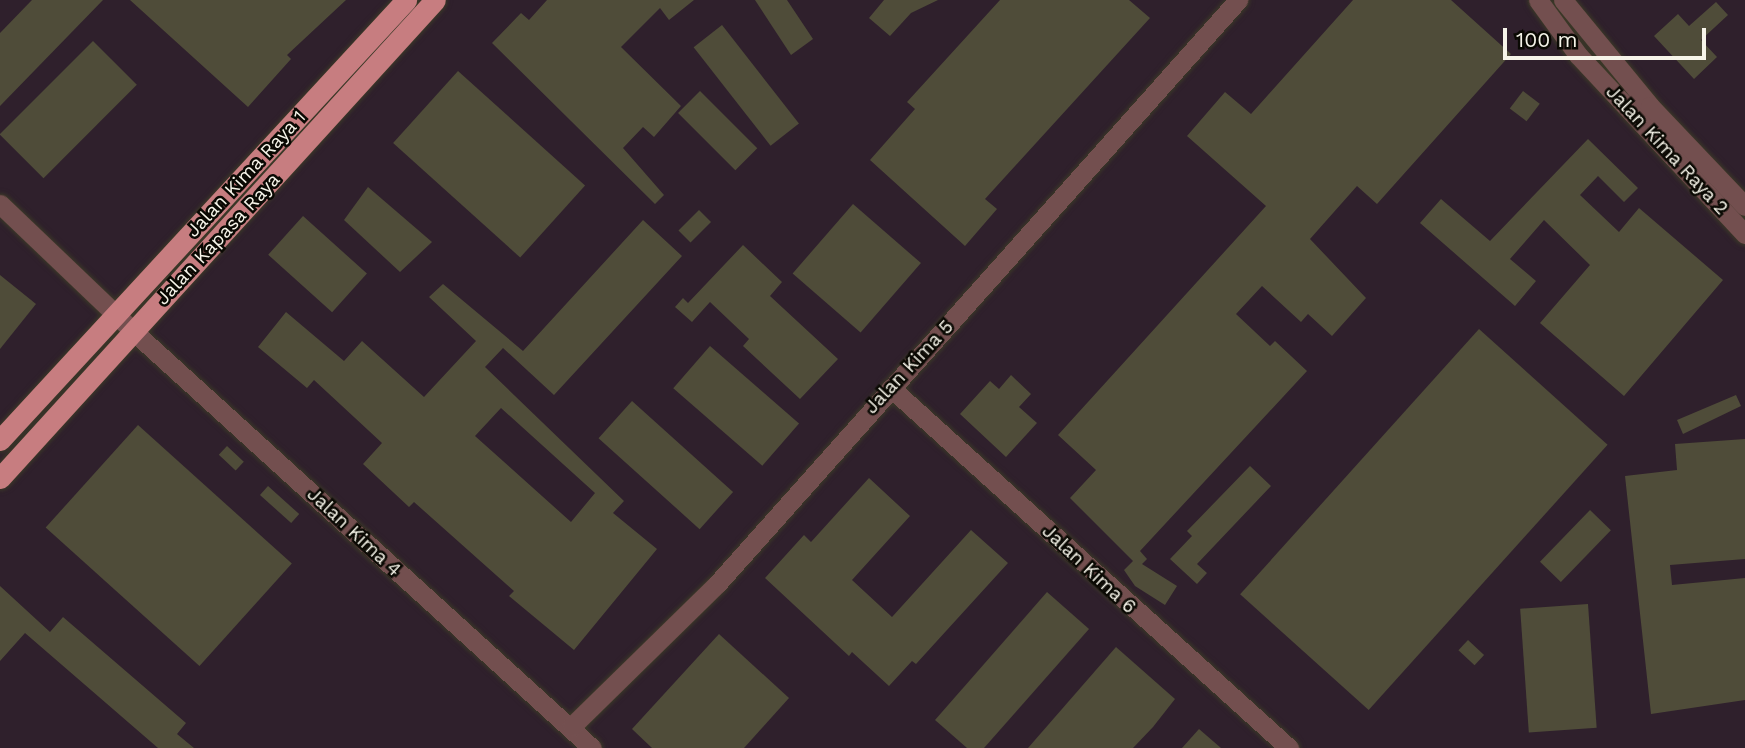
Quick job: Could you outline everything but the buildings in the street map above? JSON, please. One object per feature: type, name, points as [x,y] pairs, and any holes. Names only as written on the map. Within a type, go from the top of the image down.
[{"type":"main road","name":"Jalan Kima Raya 1","points":[[0,440],[406,0]]},
{"type":"main road","name":"Jalan Kapasa Raya","points":[[0,478],[435,0]]},
{"type":"street","name":"Jalan Kima 5","points":[[572,726],[692,612],[1238,0]]},
{"type":"street","name":"Jalan Kima Raya 2","points":[[1538,0],[1578,55],[1745,233]]},
{"type":"street","name":"Jalan Kima Raya 2","points":[[1563,0],[1650,106],[1745,206]]},
{"type":"street","name":"Jalan Kima 4","points":[[0,204],[133,331],[572,726],[592,748]]},
{"type":"street","name":"Jalan Kima 6","points":[[891,388],[1289,748]]},
{"type":"shaded area","points":[[0,0],[1745,0],[1745,748],[0,748]]}]
